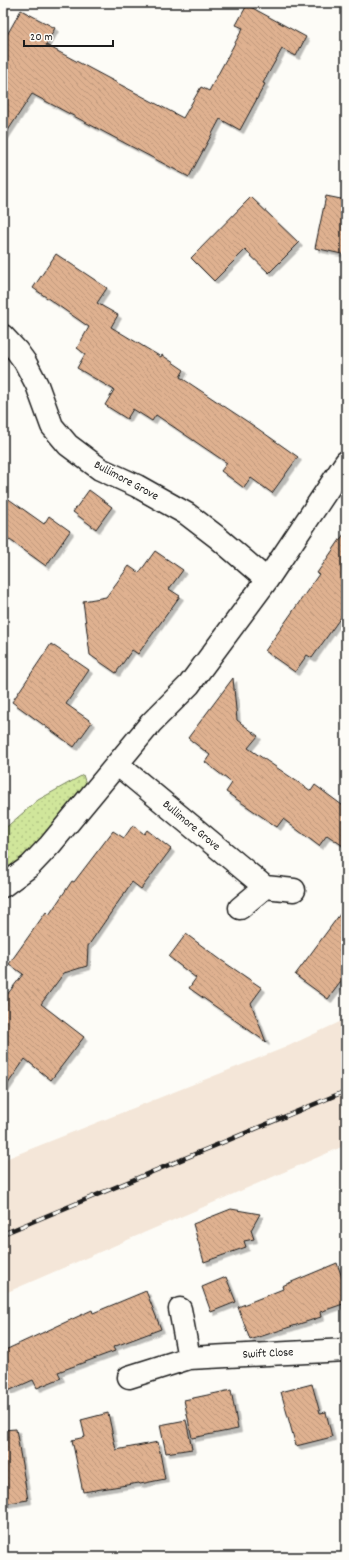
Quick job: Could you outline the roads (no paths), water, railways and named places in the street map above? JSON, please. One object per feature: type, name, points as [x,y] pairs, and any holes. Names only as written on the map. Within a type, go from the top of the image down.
[{"type":"street","name":"Bullimore Grove","points":[[3,336],[25,362],[37,385],[52,426],[68,445],[100,469],[137,486],[187,514],[223,541],[267,580]]},
{"type":"street","points":[[3,886],[30,866],[50,845],[151,723],[189,686],[267,580],[346,462]]},
{"type":"street","name":"Bullimore Grove","points":[[117,764],[265,888]]},
{"type":"street","points":[[240,908],[265,888],[294,890]]},
{"type":"street","points":[[180,1309],[189,1358]]},
{"type":"street","name":"Swift Close","points":[[129,1377],[189,1358],[346,1350]]},
{"type":"railway","points":[[3,1234],[346,1091]]}]
